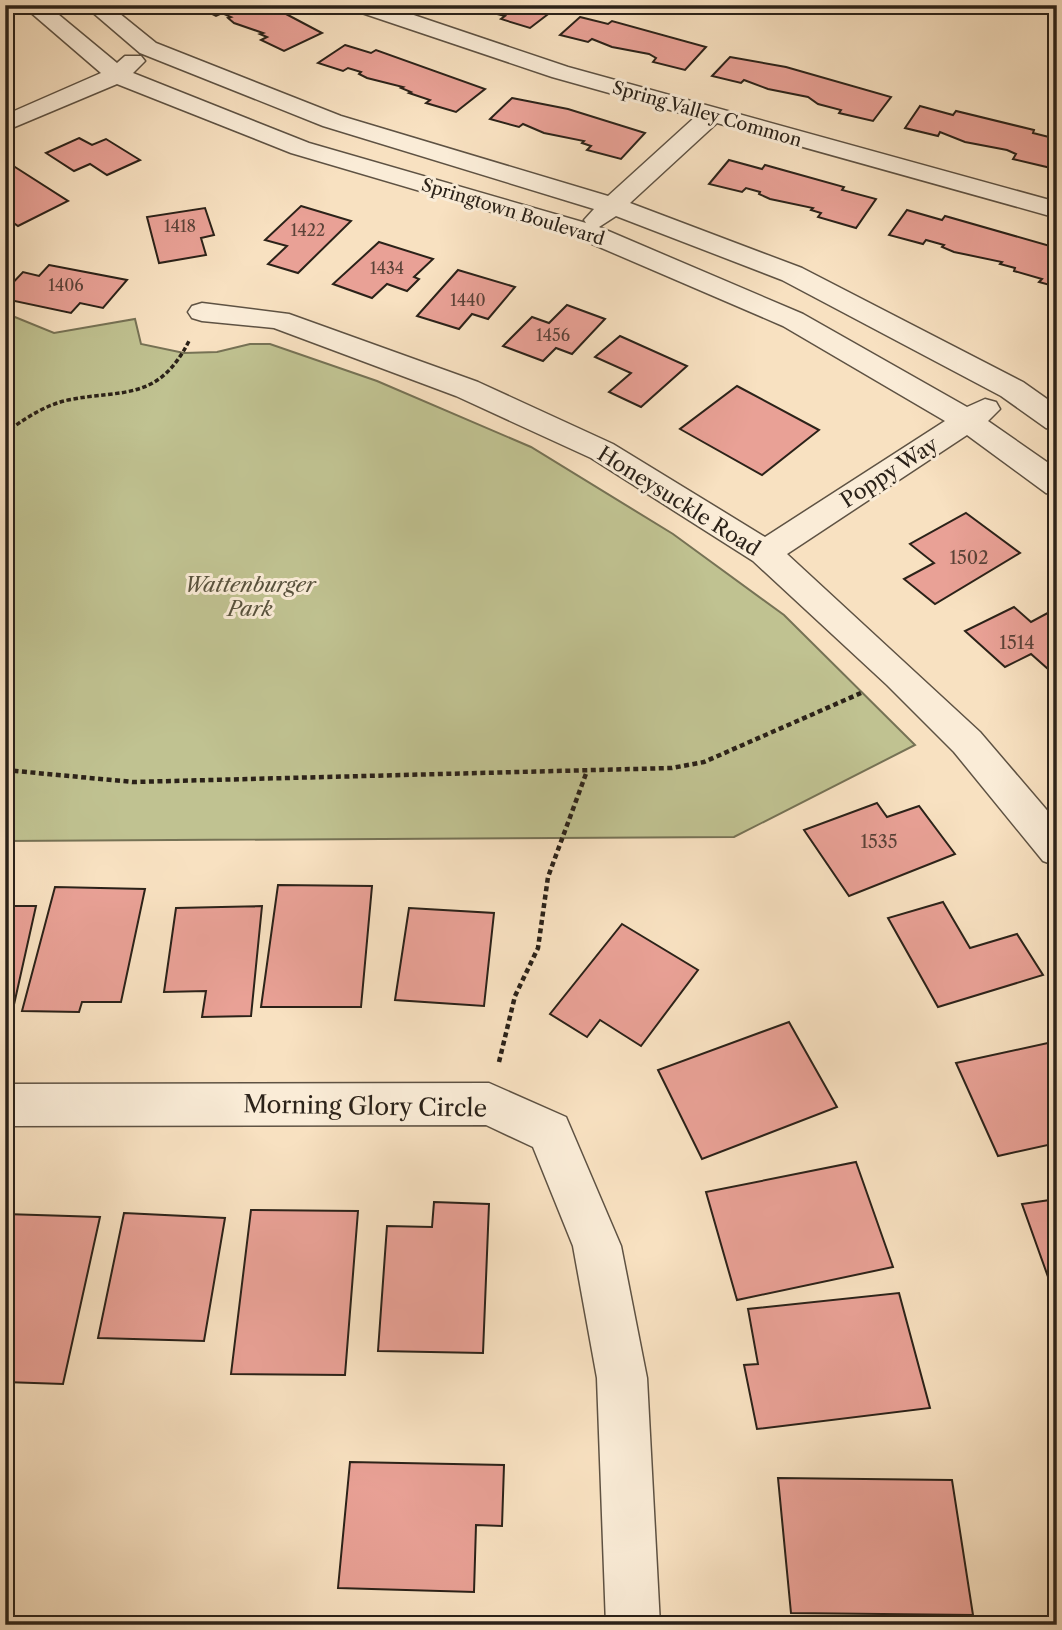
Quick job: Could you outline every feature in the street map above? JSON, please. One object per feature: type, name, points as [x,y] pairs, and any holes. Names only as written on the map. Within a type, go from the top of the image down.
[{"type":"street","name":"Springtown Boulevard","points":[[33,5],[117,75],[300,148],[584,231],[793,320],[968,421],[1057,485]]},
{"type":"street","name":"Springtown Boulevard","points":[[96,5],[148,48],[332,121],[613,206],[792,274],[1012,389],[1057,421]]},
{"type":"street","name":"Spring Valley Common","points":[[361,5],[559,72],[1057,210]]},
{"type":"street","points":[[5,124],[117,75],[148,48]]},
{"type":"street","points":[[584,231],[711,116]]},
{"type":"street","name":"Honeysuckle Road","points":[[202,312],[279,320],[467,389],[601,451],[765,553],[900,676],[967,742],[1057,850]]},
{"type":"street","name":"Poppy Way","points":[[765,553],[968,421],[1012,389]]},
{"type":"street","name":"Morning Glory Circle","points":[[5,1105],[489,1104],[550,1132],[597,1246],[622,1378],[633,1625]]},
{"type":"path","points":[[5,433],[31,412],[64,401],[121,395],[161,379],[181,359],[202,312]]},
{"type":"path","points":[[5,770],[133,782],[672,768],[704,762],[900,676]]},
{"type":"path","points":[[489,1104],[515,996],[538,948],[548,877],[587,771]]},
{"type":"green space","name":"Wattenburger Park","points":[[5,313],[54,333],[135,319],[141,344],[184,353],[217,352],[250,344],[270,344],[377,381],[531,447],[673,534],[784,615],[915,745],[734,837],[5,841]]},
{"type":"building","points":[[269,5],[322,33],[284,51],[261,40],[267,37],[260,34],[263,33],[234,23],[228,18],[231,17],[222,13],[216,16],[196,6]]},
{"type":"building","points":[[467,5],[548,5],[556,8],[530,28],[501,19],[505,16],[497,14],[499,12]]},
{"type":"building","points":[[580,17],[608,24],[612,21],[706,47],[685,70],[653,62],[656,58],[649,54],[612,47],[592,39],[588,42],[560,35]]},
{"type":"building","points":[[345,45],[371,53],[376,50],[485,89],[456,112],[426,103],[430,100],[409,93],[411,92],[401,88],[403,87],[367,78],[359,74],[361,72],[348,68],[343,71],[318,63]]},
{"type":"building","points":[[730,57],[786,67],[891,97],[873,121],[839,113],[841,110],[818,104],[808,97],[768,89],[744,80],[741,83],[712,76]]},
{"type":"building","points":[[512,98],[568,109],[645,133],[621,159],[587,150],[591,146],[582,143],[584,141],[544,133],[523,124],[519,127],[490,119]]},
{"type":"building","points":[[920,106],[953,115],[956,111],[1034,130],[1033,133],[1057,139],[1057,159],[1051,168],[1013,159],[1016,154],[1007,150],[965,142],[940,132],[938,136],[905,128]]},
{"type":"building","points":[[79,138],[92,145],[106,139],[140,160],[107,175],[90,164],[74,171],[46,153]]},
{"type":"building","points":[[729,160],[762,169],[765,165],[844,187],[842,190],[876,199],[856,228],[818,217],[821,213],[811,210],[813,208],[770,199],[759,194],[760,192],[746,188],[742,192],[709,184]]},
{"type":"building","points":[[15,167],[68,201],[18,226],[5,217],[5,172]]},
{"type":"building","points":[[301,206],[351,221],[298,273],[268,264],[287,246],[265,240]]},
{"type":"building","points":[[205,208],[214,235],[201,238],[206,255],[159,263],[147,217]]},
{"type":"building","points":[[907,210],[942,220],[945,216],[1057,248],[1057,287],[1039,282],[1042,279],[1014,271],[1015,268],[1000,264],[1002,262],[954,252],[942,247],[944,245],[926,240],[923,244],[889,235]]},
{"type":"building","points":[[379,242],[433,259],[414,277],[419,279],[407,291],[387,284],[372,298],[333,284]]},
{"type":"building","points":[[49,265],[127,280],[103,308],[80,303],[71,313],[5,299],[5,291],[23,272],[39,276]]},
{"type":"building","points":[[458,270],[515,287],[488,319],[472,314],[459,329],[417,316]]},
{"type":"building","points":[[567,305],[605,319],[572,354],[556,348],[543,361],[503,346],[532,317],[549,323]]},
{"type":"building","points":[[620,336],[687,366],[641,407],[609,392],[631,373],[595,357]]},
{"type":"building","points":[[737,386],[819,430],[762,475],[680,429]]},
{"type":"building","points":[[966,513],[1020,553],[935,604],[904,579],[934,563],[910,544]]},
{"type":"building","points":[[1014,607],[1031,622],[1057,608],[1057,677],[1031,654],[1005,667],[965,631]]},
{"type":"building","points":[[877,803],[887,817],[919,806],[955,854],[849,896],[804,830]]},
{"type":"building","points":[[278,885],[372,886],[361,1007],[261,1007]]},
{"type":"building","points":[[55,887],[145,889],[121,1002],[82,1002],[79,1012],[22,1011]]},
{"type":"building","points":[[943,902],[970,948],[1017,934],[1043,975],[938,1007],[888,918]]},
{"type":"building","points":[[5,906],[36,906],[11,1018],[5,1018]]},
{"type":"building","points":[[262,906],[251,1016],[202,1017],[206,991],[164,992],[176,908]]},
{"type":"building","points":[[409,908],[494,913],[484,1006],[395,1000]]},
{"type":"building","points":[[622,924],[698,970],[641,1046],[600,1020],[587,1037],[550,1014]]},
{"type":"building","points":[[789,1022],[837,1107],[702,1159],[658,1070]]},
{"type":"building","points":[[1057,1041],[1057,1143],[998,1156],[956,1063]]},
{"type":"building","points":[[856,1162],[893,1267],[737,1300],[706,1192]]},
{"type":"building","points":[[1057,1199],[1057,1302],[1022,1204]]},
{"type":"building","points":[[434,1202],[489,1204],[483,1353],[378,1351],[387,1226],[432,1227]]},
{"type":"building","points":[[251,1210],[358,1211],[345,1375],[231,1374]]},
{"type":"building","points":[[124,1213],[225,1218],[204,1341],[98,1338]]},
{"type":"building","points":[[5,1214],[100,1217],[63,1384],[5,1382]]},
{"type":"building","points":[[899,1293],[930,1408],[757,1429],[744,1365],[758,1364],[748,1309]]},
{"type":"building","points":[[350,1462],[504,1465],[502,1526],[476,1525],[474,1592],[338,1588]]},
{"type":"building","points":[[778,1478],[952,1480],[973,1615],[791,1613]]},
{"type":"building","points":[[278,1618],[377,1625],[277,1625]]}]
